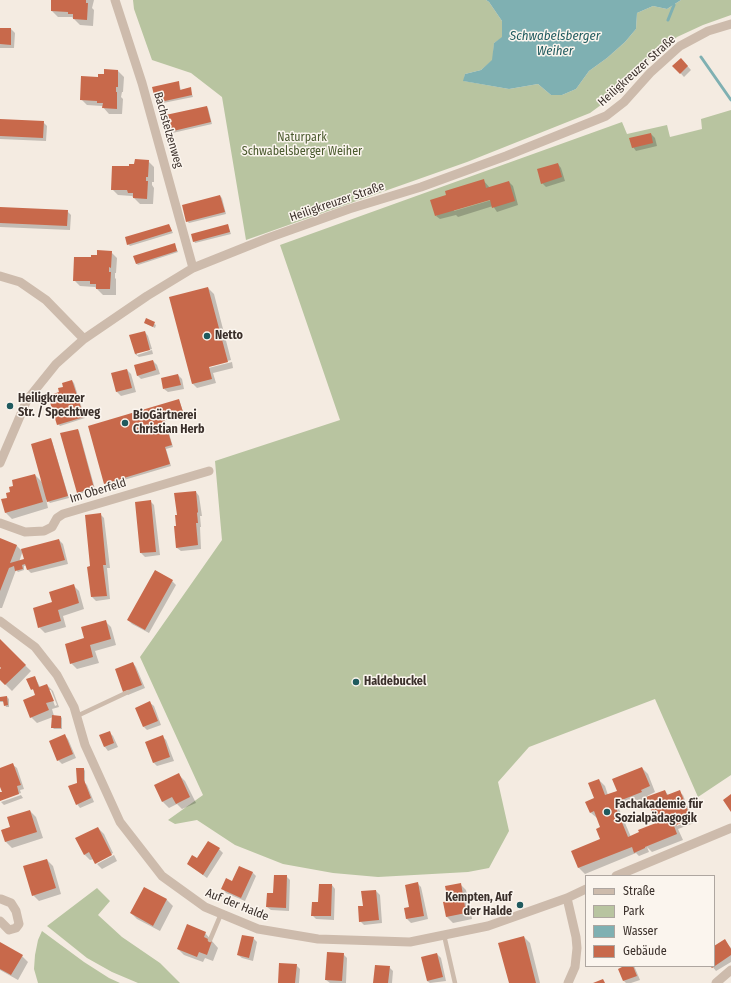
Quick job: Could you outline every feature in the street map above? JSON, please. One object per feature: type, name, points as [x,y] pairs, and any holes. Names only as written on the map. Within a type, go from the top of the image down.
[{"type":"street","name":"Bachstelzenweg","points":[[115,0],[142,83],[193,268]]},
{"type":"street","name":"Heiligkreuzer Straße","points":[[0,463],[27,400],[56,364],[84,339],[147,296],[193,268],[268,238],[349,209],[421,187],[606,116],[624,102],[650,73],[680,46],[708,31],[731,24]]},
{"type":"street","points":[[0,276],[20,282],[46,300],[84,339]]},
{"type":"street","name":"Im Oberfeld","points":[[0,523],[24,532],[44,532],[52,526],[57,518],[64,514],[209,471]]},
{"type":"street","name":"Auf der Halde","points":[[0,621],[16,632],[37,650],[57,674],[74,707],[85,745],[120,822],[162,876],[204,907],[258,929],[318,939],[410,942],[488,926],[567,898],[585,889]]},
{"type":"street","points":[[618,875],[731,828]]},
{"type":"street","points":[[567,898],[577,948],[575,967],[568,983]]},
{"type":"street","points":[[0,900],[11,903],[16,911],[19,924],[16,928],[9,930],[0,920]]},
{"type":"street","points":[[716,983],[731,970]]},
{"type":"lane","points":[[77,716],[128,692]]},
{"type":"lane","points":[[210,940],[221,914]]},
{"type":"lane","points":[[444,935],[455,983]]},
{"type":"green space","name":"Naturpark Schwabelsberger Weiher","points":[[133,0],[486,0],[502,21],[502,38],[494,43],[493,60],[481,70],[465,74],[464,81],[509,89],[538,84],[551,95],[562,95],[576,89],[589,71],[625,42],[636,29],[637,13],[653,6],[667,9],[681,0],[731,0],[731,15],[703,25],[677,37],[649,59],[616,94],[590,113],[467,162],[246,240],[222,97],[191,73],[152,60],[134,9]]},
{"type":"green space","points":[[731,110],[731,775],[698,797],[655,699],[529,747],[498,782],[509,831],[489,868],[468,872],[378,877],[333,873],[283,864],[235,845],[197,820],[175,824],[168,820],[203,795],[140,657],[222,540],[215,461],[340,420],[280,245],[622,122],[627,134],[667,125],[670,137],[702,129],[701,119]]},
{"type":"green space","points":[[97,888],[110,901],[98,915],[122,937],[160,963],[180,983],[138,983],[112,972],[87,958],[47,926]]},
{"type":"green space","points":[[42,931],[84,962],[109,978],[120,983],[38,983],[34,969],[35,955],[38,940]]},
{"type":"water","name":"Schwabelsberger Weiher","points":[[486,0],[681,0],[667,9],[653,6],[637,13],[636,29],[625,42],[589,71],[576,89],[562,95],[551,95],[538,84],[509,89],[463,81],[465,74],[481,70],[492,60],[494,43],[502,37],[502,21]]},
{"type":"building","points":[[51,0],[86,0],[86,3],[88,3],[87,20],[73,19],[73,14],[68,14],[68,12],[51,11]]},
{"type":"building","points":[[0,28],[11,28],[11,45],[0,44]]},
{"type":"building","points":[[681,58],[688,66],[680,74],[672,66]]},
{"type":"building","points":[[104,69],[118,70],[118,87],[116,87],[117,109],[102,108],[103,103],[97,103],[97,101],[80,100],[81,76],[98,77],[98,74],[104,74]]},
{"type":"building","points":[[179,81],[180,90],[191,87],[192,95],[156,103],[152,87]]},
{"type":"building","points":[[207,106],[211,122],[165,133],[161,116]]},
{"type":"building","points":[[0,119],[44,121],[43,138],[0,136]]},
{"type":"building","points":[[651,133],[653,143],[632,148],[629,138]]},
{"type":"building","points":[[135,159],[149,160],[148,177],[146,177],[146,181],[148,181],[147,199],[133,198],[133,193],[128,193],[127,190],[111,190],[112,166],[129,166],[129,164],[134,164]]},
{"type":"building","points":[[558,163],[562,177],[541,184],[537,169]]},
{"type":"building","points":[[484,179],[486,188],[509,181],[515,201],[492,208],[490,200],[435,216],[430,200],[446,195],[445,191]]},
{"type":"building","points":[[220,195],[225,212],[186,222],[182,205]]},
{"type":"building","points":[[0,207],[68,210],[67,226],[0,223]]},
{"type":"building","points":[[169,224],[172,231],[127,245],[125,237]]},
{"type":"building","points":[[228,224],[230,232],[193,242],[191,234]]},
{"type":"building","points":[[175,243],[177,251],[136,264],[133,256]]},
{"type":"building","points":[[97,250],[112,251],[111,268],[109,267],[109,272],[111,272],[110,289],[96,289],[96,284],[90,284],[90,281],[73,281],[74,257],[91,257],[91,255],[97,255]]},
{"type":"building","points":[[208,287],[228,362],[209,367],[212,379],[192,384],[169,297]]},
{"type":"building","points":[[146,318],[155,322],[153,327],[144,323]]},
{"type":"building","points":[[145,331],[150,350],[135,354],[129,335]]},
{"type":"building","points":[[153,360],[156,370],[137,376],[134,365]]},
{"type":"building","points":[[127,369],[132,388],[116,392],[111,373]]},
{"type":"building","points":[[178,374],[181,385],[163,389],[161,378]]},
{"type":"building","points":[[72,380],[84,417],[57,425],[49,399],[54,397],[53,394],[59,392],[58,388],[63,387],[62,383]]},
{"type":"building","points":[[179,399],[183,412],[164,418],[172,445],[165,447],[170,464],[104,484],[88,426]]},
{"type":"building","points":[[78,429],[94,488],[77,493],[60,433]]},
{"type":"building","points":[[51,438],[68,496],[47,502],[31,444]]},
{"type":"building","points":[[35,474],[43,502],[5,513],[1,499],[7,498],[6,493],[10,492],[9,487],[13,486],[12,480]]},
{"type":"building","points":[[196,491],[198,512],[198,523],[196,523],[198,545],[176,548],[174,526],[176,526],[175,515],[177,515],[174,493]]},
{"type":"building","points":[[151,500],[156,552],[140,553],[135,502]]},
{"type":"building","points":[[101,513],[106,565],[103,565],[107,596],[91,597],[87,567],[90,566],[85,515]]},
{"type":"building","points":[[0,538],[17,545],[10,563],[24,559],[21,549],[59,539],[65,560],[27,570],[25,564],[22,565],[23,569],[15,571],[14,566],[9,568],[0,591]]},
{"type":"building","points":[[155,570],[173,580],[145,630],[127,620]]},
{"type":"building","points":[[74,584],[79,603],[58,610],[61,621],[38,628],[33,608],[52,602],[49,592]]},
{"type":"building","points":[[106,620],[111,639],[90,645],[93,657],[70,664],[65,644],[84,638],[81,627]]},
{"type":"building","points":[[0,639],[26,665],[5,685],[0,680]]},
{"type":"building","points":[[133,662],[142,685],[123,692],[115,669]]},
{"type":"building","points":[[35,676],[39,687],[47,684],[54,701],[46,703],[49,710],[30,718],[23,700],[35,695],[26,679]]},
{"type":"building","points":[[7,696],[8,705],[4,706],[3,701],[0,701],[0,697]]},
{"type":"building","points":[[150,701],[158,721],[143,727],[135,708]]},
{"type":"building","points":[[52,715],[61,716],[61,728],[51,728]]},
{"type":"building","points":[[110,731],[114,743],[104,747],[99,735]]},
{"type":"building","points":[[65,734],[73,754],[57,761],[49,741]]},
{"type":"building","points":[[163,735],[170,757],[153,763],[145,742]]},
{"type":"building","points":[[13,763],[21,785],[17,786],[19,794],[0,801],[0,792],[2,792],[0,787],[0,768]]},
{"type":"building","points":[[642,767],[650,786],[641,790],[642,792],[614,803],[628,837],[639,832],[638,830],[656,823],[646,797],[665,790],[667,795],[680,790],[691,819],[674,826],[677,834],[634,853],[632,847],[578,868],[571,851],[600,839],[596,829],[600,827],[594,811],[590,813],[585,802],[594,798],[588,783],[599,779],[605,795],[617,791],[612,779]]},
{"type":"building","points":[[76,768],[84,768],[84,780],[91,798],[76,805],[68,786],[77,783]]},
{"type":"building","points":[[179,773],[190,797],[176,804],[172,797],[162,802],[154,785]]},
{"type":"building","points":[[731,794],[731,812],[723,800]]},
{"type":"building","points":[[30,810],[37,832],[5,842],[1,830],[10,827],[7,817]]},
{"type":"building","points":[[98,827],[112,855],[95,864],[89,852],[84,855],[75,838]]},
{"type":"building","points":[[208,841],[220,848],[203,875],[187,864],[192,855],[197,858]]},
{"type":"building","points":[[47,859],[56,888],[32,896],[23,866]]},
{"type":"building","points":[[239,866],[253,872],[241,898],[221,889],[226,878],[232,881]]},
{"type":"building","points":[[274,875],[287,875],[286,908],[266,907],[267,893],[273,893]]},
{"type":"building","points":[[418,882],[424,916],[406,919],[404,908],[409,907],[405,885]]},
{"type":"building","points":[[461,883],[466,913],[446,917],[443,902],[448,901],[445,886]]},
{"type":"building","points":[[319,884],[332,884],[331,916],[311,916],[312,902],[318,902]]},
{"type":"building","points":[[144,887],[167,899],[153,926],[130,913]]},
{"type":"building","points":[[376,890],[379,920],[359,922],[358,906],[363,906],[361,891]]},
{"type":"building","points":[[187,924],[206,932],[204,937],[212,941],[207,955],[199,952],[197,957],[177,949]]},
{"type":"building","points":[[242,935],[254,937],[249,958],[237,955]]},
{"type":"building","points":[[524,936],[536,983],[509,983],[498,943]]},
{"type":"building","points":[[725,939],[731,949],[731,955],[715,966],[715,945]]},
{"type":"building","points":[[0,942],[23,955],[11,975],[0,969]]},
{"type":"building","points":[[327,952],[344,953],[342,981],[325,980]]},
{"type":"building","points":[[437,953],[443,977],[427,981],[421,957]]},
{"type":"building","points":[[279,963],[297,964],[295,983],[278,983]]},
{"type":"building","points":[[375,965],[390,966],[388,983],[373,983]]},
{"type":"building","points":[[622,967],[633,967],[637,976],[623,981],[618,969]]},
{"type":"building","points":[[603,979],[605,983],[593,983]]},
{"type":"waterway","points":[[668,20],[674,5]]},
{"type":"waterway","points":[[701,57],[731,100]]},
{"type":"place","name":"Netto","points":[[207,336]]},
{"type":"place","name":"Heiligkreuzer Str. / Spechtweg","points":[[10,406]]},
{"type":"place","name":"BioGärtnerei Christian Herb","points":[[125,423]]},
{"type":"place","name":"Haldebuckel","points":[[356,682]]},
{"type":"place","name":"Fachakademie für Sozialpädagogik","points":[[607,812]]},
{"type":"place","name":"Kempten, Auf der Halde","points":[[520,905]]}]
